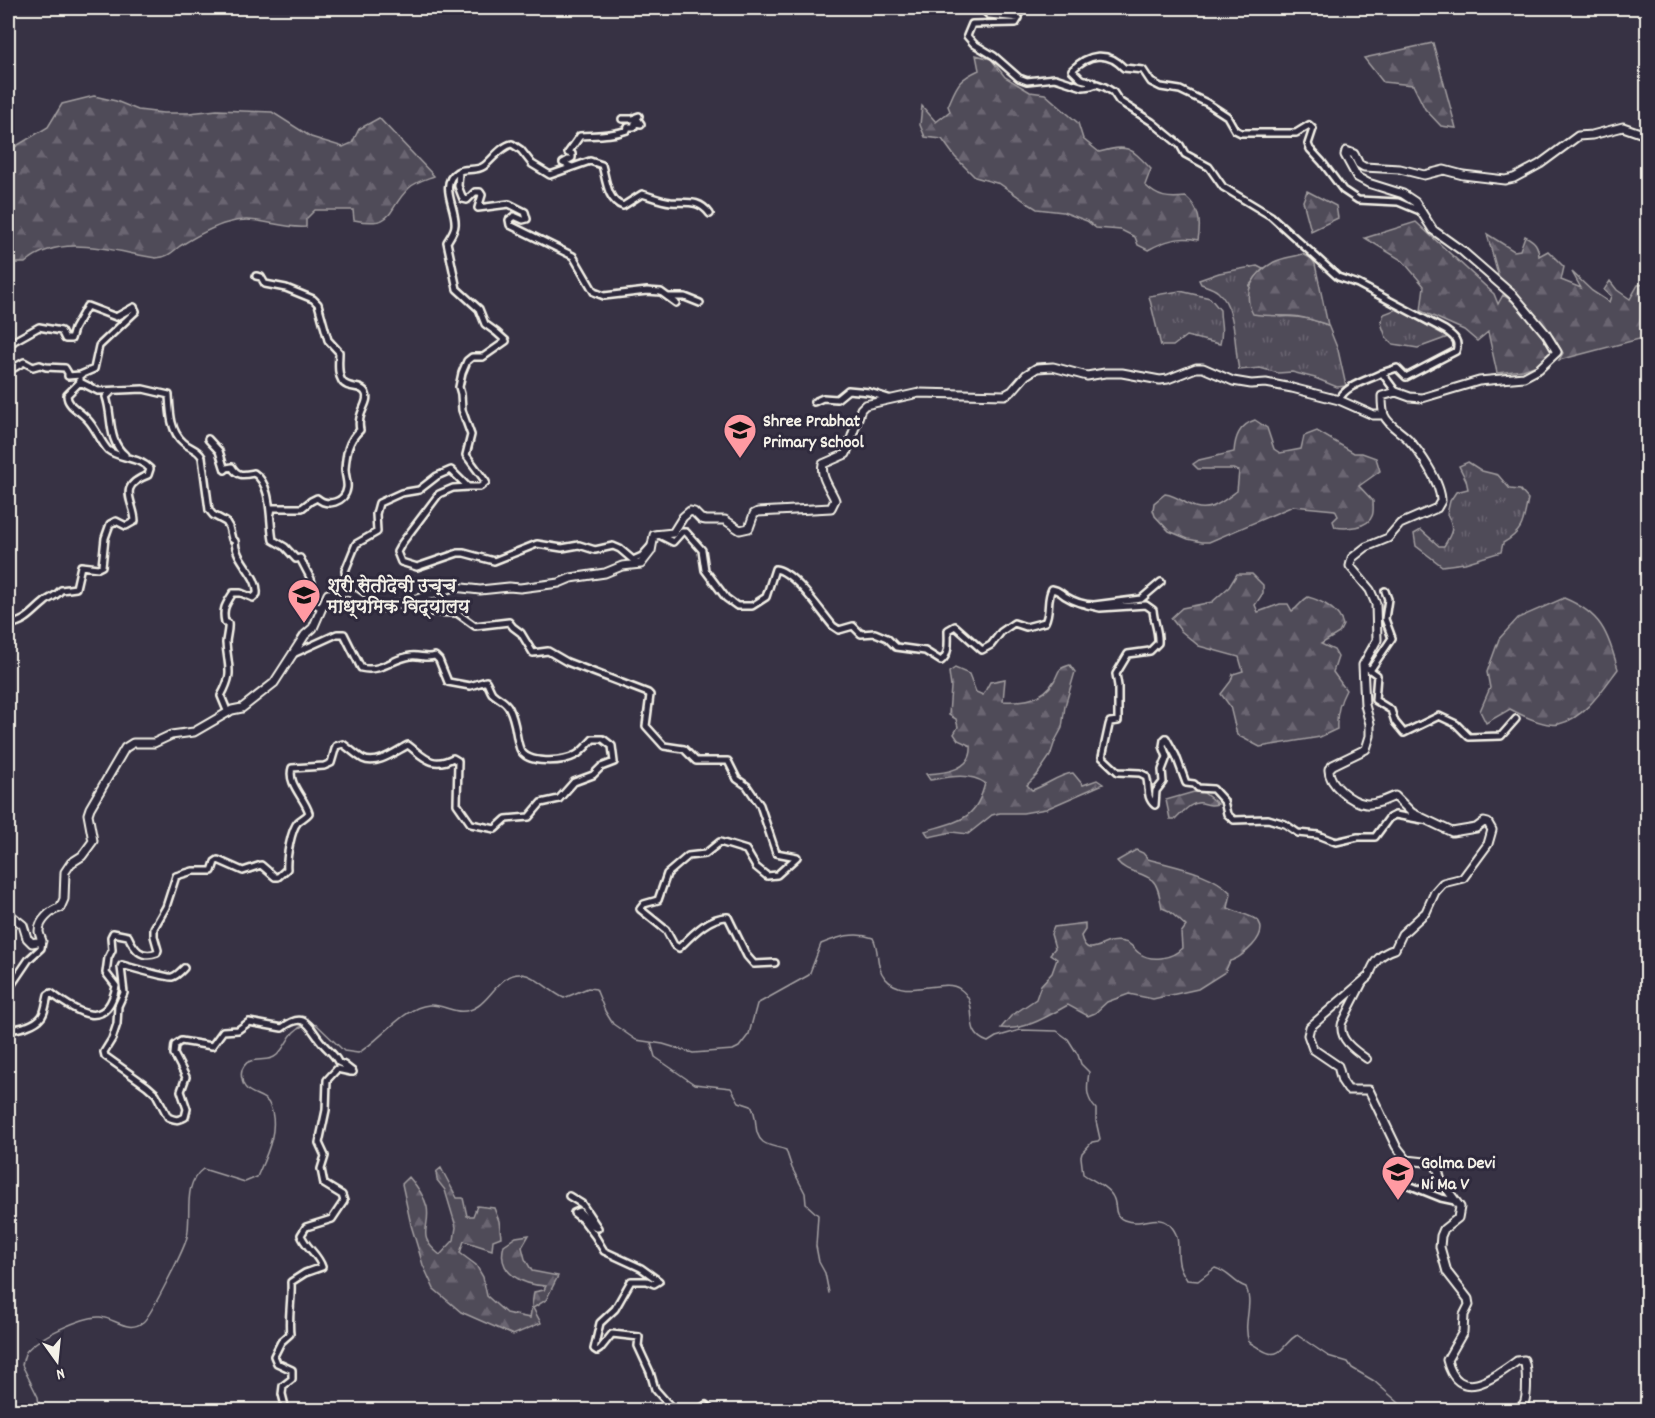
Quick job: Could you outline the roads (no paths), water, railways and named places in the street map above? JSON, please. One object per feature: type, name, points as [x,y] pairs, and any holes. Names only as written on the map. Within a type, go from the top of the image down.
[{"type":"main road","points":[[1514,1410],[1524,1404],[1527,1395],[1524,1360],[1517,1361],[1480,1384],[1470,1386],[1458,1380],[1450,1371],[1447,1360],[1463,1332],[1464,1315],[1469,1305],[1468,1299],[1447,1272],[1440,1247],[1444,1229],[1458,1218],[1460,1207],[1441,1181],[1434,1163],[1407,1160],[1396,1146],[1369,1090],[1348,1090],[1342,1081],[1338,1066],[1313,1049],[1309,1042],[1310,1027],[1369,976],[1373,964],[1382,954],[1395,949],[1402,934],[1426,912],[1435,892],[1443,883],[1463,878],[1488,844],[1492,830],[1488,823],[1484,822],[1476,828],[1452,832],[1412,813],[1395,796],[1380,802],[1365,804],[1337,787],[1329,774],[1329,769],[1333,765],[1366,748],[1370,736],[1370,723],[1365,705],[1363,665],[1377,640],[1376,604],[1370,590],[1350,566],[1352,558],[1366,547],[1388,538],[1400,524],[1437,508],[1442,501],[1440,489],[1423,459],[1407,438],[1388,422],[1384,415],[1382,396],[1396,392],[1410,398],[1422,398],[1479,381],[1524,377],[1539,369],[1557,351],[1515,297],[1461,250],[1433,230],[1415,202],[1403,194],[1368,183],[1357,177],[1345,155],[1346,151],[1354,154],[1359,164],[1364,167],[1400,169],[1418,175],[1444,170],[1463,175],[1505,180],[1514,178],[1539,164],[1562,150],[1578,136],[1623,127],[1640,133],[1647,130]]},
{"type":"main road","points":[[8,913],[23,925],[27,938],[32,943],[42,941],[40,925],[52,911],[60,908],[64,899],[65,872],[71,863],[82,856],[93,841],[88,814],[90,808],[125,748],[133,743],[154,743],[171,735],[194,732],[242,708],[274,683],[313,628],[328,594],[348,591],[372,607],[380,608],[454,587],[480,590],[559,583],[589,574],[605,573],[622,566],[641,564],[651,551],[654,535],[674,533],[683,517],[690,511],[702,519],[725,520],[740,531],[749,528],[754,514],[758,512],[831,508],[835,500],[824,477],[823,464],[846,454],[861,409],[865,405],[919,393],[1005,395],[1012,391],[1032,370],[1053,367],[1087,376],[1122,373],[1160,380],[1196,368],[1203,368],[1233,381],[1251,384],[1266,383],[1339,400],[1373,415],[1384,415]]},
{"type":"street","points":[[981,8],[988,15],[1019,18],[1016,23],[972,24],[967,36],[974,44],[994,56],[1019,78],[1027,81],[1055,78],[1083,87],[1097,84],[1105,87],[1113,92],[1119,102],[1152,122],[1180,145],[1185,154],[1209,167],[1223,187],[1271,216],[1338,277],[1358,284],[1444,330],[1456,339],[1458,346],[1456,351],[1406,377],[1397,368],[1383,373],[1349,388],[1341,393],[1339,400]]},
{"type":"street","points":[[1091,86],[1093,82],[1081,79],[1072,70],[1081,61],[1100,56],[1108,57],[1115,59],[1124,68],[1143,70],[1151,82],[1161,87],[1180,90],[1207,103],[1227,116],[1236,130],[1241,133],[1296,133],[1309,125],[1313,129],[1308,144],[1310,149],[1343,190],[1358,200],[1398,202],[1423,213]]},
{"type":"street","points":[[572,167],[563,163],[572,159],[572,154],[568,153],[580,136],[601,134],[609,136],[627,130],[628,127],[634,127],[635,123],[641,124],[639,119],[622,119]]},
{"type":"street","points":[[652,545],[642,556],[633,560],[613,546],[595,550],[579,545],[562,548],[537,544],[495,561],[458,553],[417,567],[400,562],[398,552],[402,543],[439,494],[453,488],[480,487],[486,482],[466,455],[471,435],[462,410],[459,387],[466,361],[472,357],[483,357],[506,341],[485,324],[479,309],[457,289],[447,242],[456,226],[449,180],[459,171],[483,167],[503,148],[512,144],[521,150],[532,164],[550,175],[590,160],[602,165],[611,197],[617,205],[623,206],[642,194],[670,202],[690,201],[701,204],[711,214]]},
{"type":"street","points":[[459,171],[458,186],[463,199],[467,200],[475,192],[480,192],[482,195],[478,208],[508,204],[525,212],[527,219],[523,220],[514,216],[509,220],[510,225],[573,256],[594,292],[604,296],[647,291],[661,292],[676,303]]},
{"type":"street","points":[[256,276],[261,277],[266,284],[286,288],[313,299],[318,304],[328,340],[339,352],[342,382],[346,386],[362,389],[367,396],[358,422],[360,430],[347,450],[345,469],[347,487],[343,497],[332,503],[317,498],[302,508],[272,508],[271,513]]},
{"type":"street","points":[[669,297],[685,297],[700,303]]},
{"type":"street","points":[[8,352],[14,340],[39,327],[62,331],[65,339],[71,339],[87,306],[116,317],[134,307],[135,313],[99,346],[94,369],[81,372],[80,375],[68,376],[65,368],[40,365],[33,367],[24,362],[14,368],[8,367]]},
{"type":"street","points":[[1383,373],[1396,392]]},
{"type":"street","points":[[8,625],[24,622],[46,600],[56,596],[61,590],[76,588],[81,566],[98,568],[102,566],[105,538],[110,524],[116,521],[126,526],[135,521],[130,502],[130,488],[137,479],[148,475],[150,470],[140,461],[108,449],[96,429],[68,400],[68,395],[80,382],[80,375]]},
{"type":"street","points":[[80,382],[98,391],[143,389],[169,395],[170,418],[179,438],[199,452],[202,457],[209,510],[230,527],[239,556],[258,586],[257,594],[253,598],[241,593],[233,593],[224,606],[225,622],[228,623],[226,641],[230,681],[221,696],[228,713]]},
{"type":"street","points":[[814,402],[823,398],[837,399],[848,390],[869,392],[892,399]]},
{"type":"street","points":[[112,391],[106,397],[110,409],[112,436],[117,448],[128,457]]},
{"type":"street","points":[[208,439],[219,451],[225,470],[232,467],[241,476],[254,473],[264,482],[271,513],[273,540],[285,546],[296,559],[300,558],[315,593],[312,598],[313,603],[321,608]]},
{"type":"street","points":[[348,591],[345,571],[356,544],[377,532],[376,514],[379,503],[401,493],[419,490],[437,476],[451,470],[468,487]]},
{"type":"street","points":[[657,534],[673,542],[682,532],[686,532],[702,550],[705,570],[726,598],[736,606],[752,606],[766,597],[775,569],[781,570],[795,581],[839,630],[854,626],[861,634],[875,633],[887,638],[897,647],[925,651],[941,661],[945,658],[948,647],[948,630],[955,626],[982,650],[991,645],[1001,632],[1014,623],[1026,627],[1045,622],[1048,616],[1048,596],[1052,589],[1058,590],[1066,597],[1100,608],[1146,605],[1153,610],[1154,622],[1159,631],[1158,644],[1149,651],[1128,654],[1116,674],[1118,721],[1110,722],[1102,757],[1118,772],[1140,773],[1146,776],[1149,782],[1148,794],[1151,802],[1155,805],[1156,792],[1163,782],[1162,770],[1167,757],[1164,740],[1166,738],[1176,756],[1186,783],[1194,784],[1198,788],[1213,789],[1224,801],[1227,814],[1234,820],[1268,819],[1285,824],[1298,833],[1318,835],[1336,842],[1358,837],[1375,837],[1389,818],[1395,815],[1428,821]]},
{"type":"street","points":[[1087,605],[1141,599],[1161,582]]},
{"type":"street","points":[[1371,669],[1392,638],[1385,619],[1388,599],[1385,591]]},
{"type":"street","points":[[407,602],[431,612],[457,614],[475,626],[509,622],[521,633],[533,653],[548,651],[567,662],[648,693],[650,695],[646,726],[664,746],[684,749],[696,761],[728,761],[737,778],[747,786],[760,805],[776,853],[797,857],[777,875],[767,876],[756,867],[746,849],[720,842],[705,854],[688,856],[667,874],[658,900],[644,904],[640,909],[666,930],[674,945],[679,948],[698,930],[722,917],[728,917],[747,956],[754,964],[775,963]]},
{"type":"street","points":[[8,1029],[14,1030],[39,1022],[44,1015],[48,995],[51,993],[66,1005],[91,1016],[101,1013],[114,997],[116,986],[106,973],[108,958],[112,950],[113,933],[128,936],[135,950],[141,954],[157,953],[154,928],[166,907],[176,876],[193,871],[212,871],[215,862],[219,860],[243,871],[261,865],[278,877],[287,869],[295,827],[309,813],[307,804],[292,782],[292,768],[324,766],[331,763],[336,746],[343,744],[363,759],[372,762],[408,745],[432,763],[444,763],[453,758],[458,761],[457,804],[471,824],[495,829],[506,819],[529,817],[541,803],[559,799],[573,782],[593,775],[601,767],[614,762],[612,746],[603,739],[593,739],[578,755],[555,761],[533,759],[525,755],[520,748],[516,723],[505,701],[492,693],[486,681],[470,686],[448,682],[435,656],[421,658],[409,656],[379,669],[361,668],[344,634],[337,634],[292,655]]},
{"type":"street","points":[[1363,665],[1377,675],[1375,700],[1390,710],[1395,722],[1404,733],[1439,716],[1455,724],[1469,737],[1501,736],[1516,719]]},
{"type":"street","points":[[8,990],[29,959],[41,948],[42,941]]},
{"type":"street","points":[[184,968],[176,975],[167,978],[156,973],[121,966],[124,993],[118,1006],[117,1024],[104,1052],[105,1056],[156,1094],[168,1118],[181,1119],[185,1117],[187,1109],[181,1091],[186,1077],[174,1054],[175,1045],[181,1041],[212,1046],[223,1031],[238,1030],[249,1022],[282,1028],[292,1022],[300,1021],[309,1024],[338,1062],[353,1072],[337,1069],[327,1080],[326,1110],[319,1143],[325,1156],[321,1169],[324,1184],[342,1195],[344,1201],[332,1219],[306,1227],[301,1235],[304,1243],[320,1259],[322,1267],[305,1273],[291,1282],[292,1299],[288,1315],[290,1334],[281,1342],[274,1356],[277,1363],[292,1370],[292,1379],[283,1386],[282,1394],[286,1410]]},
{"type":"street","points":[[1363,982],[1340,1029],[1341,1036],[1367,1059]]},
{"type":"street","points":[[1406,1184],[1455,1201]]},
{"type":"street","points":[[569,1196],[581,1202],[598,1228],[579,1211],[574,1213],[583,1220],[604,1251],[641,1268],[659,1281],[654,1284],[647,1281],[631,1281],[615,1310],[600,1323],[594,1349],[597,1351],[600,1349],[612,1334],[639,1337],[638,1346],[655,1389],[670,1406],[680,1410]]},
{"type":"street","points":[[698,1410],[706,1405],[711,1410]]},
{"type":"waterway","points":[[312,1024],[317,1025],[344,1051],[358,1053],[401,1018],[419,1007],[435,1005],[458,1011],[471,1010],[483,1002],[502,981],[521,974],[532,977],[564,998],[588,988],[596,989],[613,1024],[636,1040],[663,1044],[693,1053],[733,1050],[739,1047],[749,1034],[757,1004],[809,975],[821,944],[853,935],[873,938],[882,973],[893,985],[913,989],[944,985],[960,989],[970,1002],[973,1025],[980,1038],[988,1042],[996,1037],[1020,1030],[1057,1031],[1068,1039],[1081,1064],[1089,1072],[1088,1092],[1096,1109],[1100,1139],[1092,1142],[1082,1153],[1083,1174],[1111,1193],[1120,1218],[1130,1222],[1159,1220],[1169,1224],[1176,1233],[1178,1257],[1187,1280],[1198,1281],[1215,1268],[1246,1287],[1249,1301],[1247,1328],[1249,1342],[1266,1352],[1275,1353],[1297,1335],[1328,1356],[1348,1362],[1352,1368],[1374,1381],[1407,1410]]},
{"type":"waterway","points":[[34,1410],[39,1405],[38,1397],[22,1365],[24,1356],[31,1346],[72,1324],[92,1318],[106,1318],[127,1326],[143,1322],[185,1244],[190,1191],[196,1175],[203,1169],[245,1182],[257,1177],[271,1142],[273,1115],[264,1098],[250,1092],[244,1085],[241,1076],[242,1069],[251,1061],[273,1058],[281,1051],[292,1034],[305,1025]]},
{"type":"waterway","points":[[651,1043],[655,1057],[694,1084],[731,1088],[739,1102],[751,1106],[755,1115],[756,1130],[763,1142],[786,1150],[805,1193],[806,1204],[818,1215],[816,1246],[829,1293]]},
{"type":"place","name":"Shree Prabhat Primary School","points":[[740,459]]},
{"type":"place","name":"श्री सेतीदेवी उच्च माध्यमिक विद्यालय","points":[[304,624]]},
{"type":"place","name":"Golma Devi Ni Ma V","points":[[1398,1201]]}]
